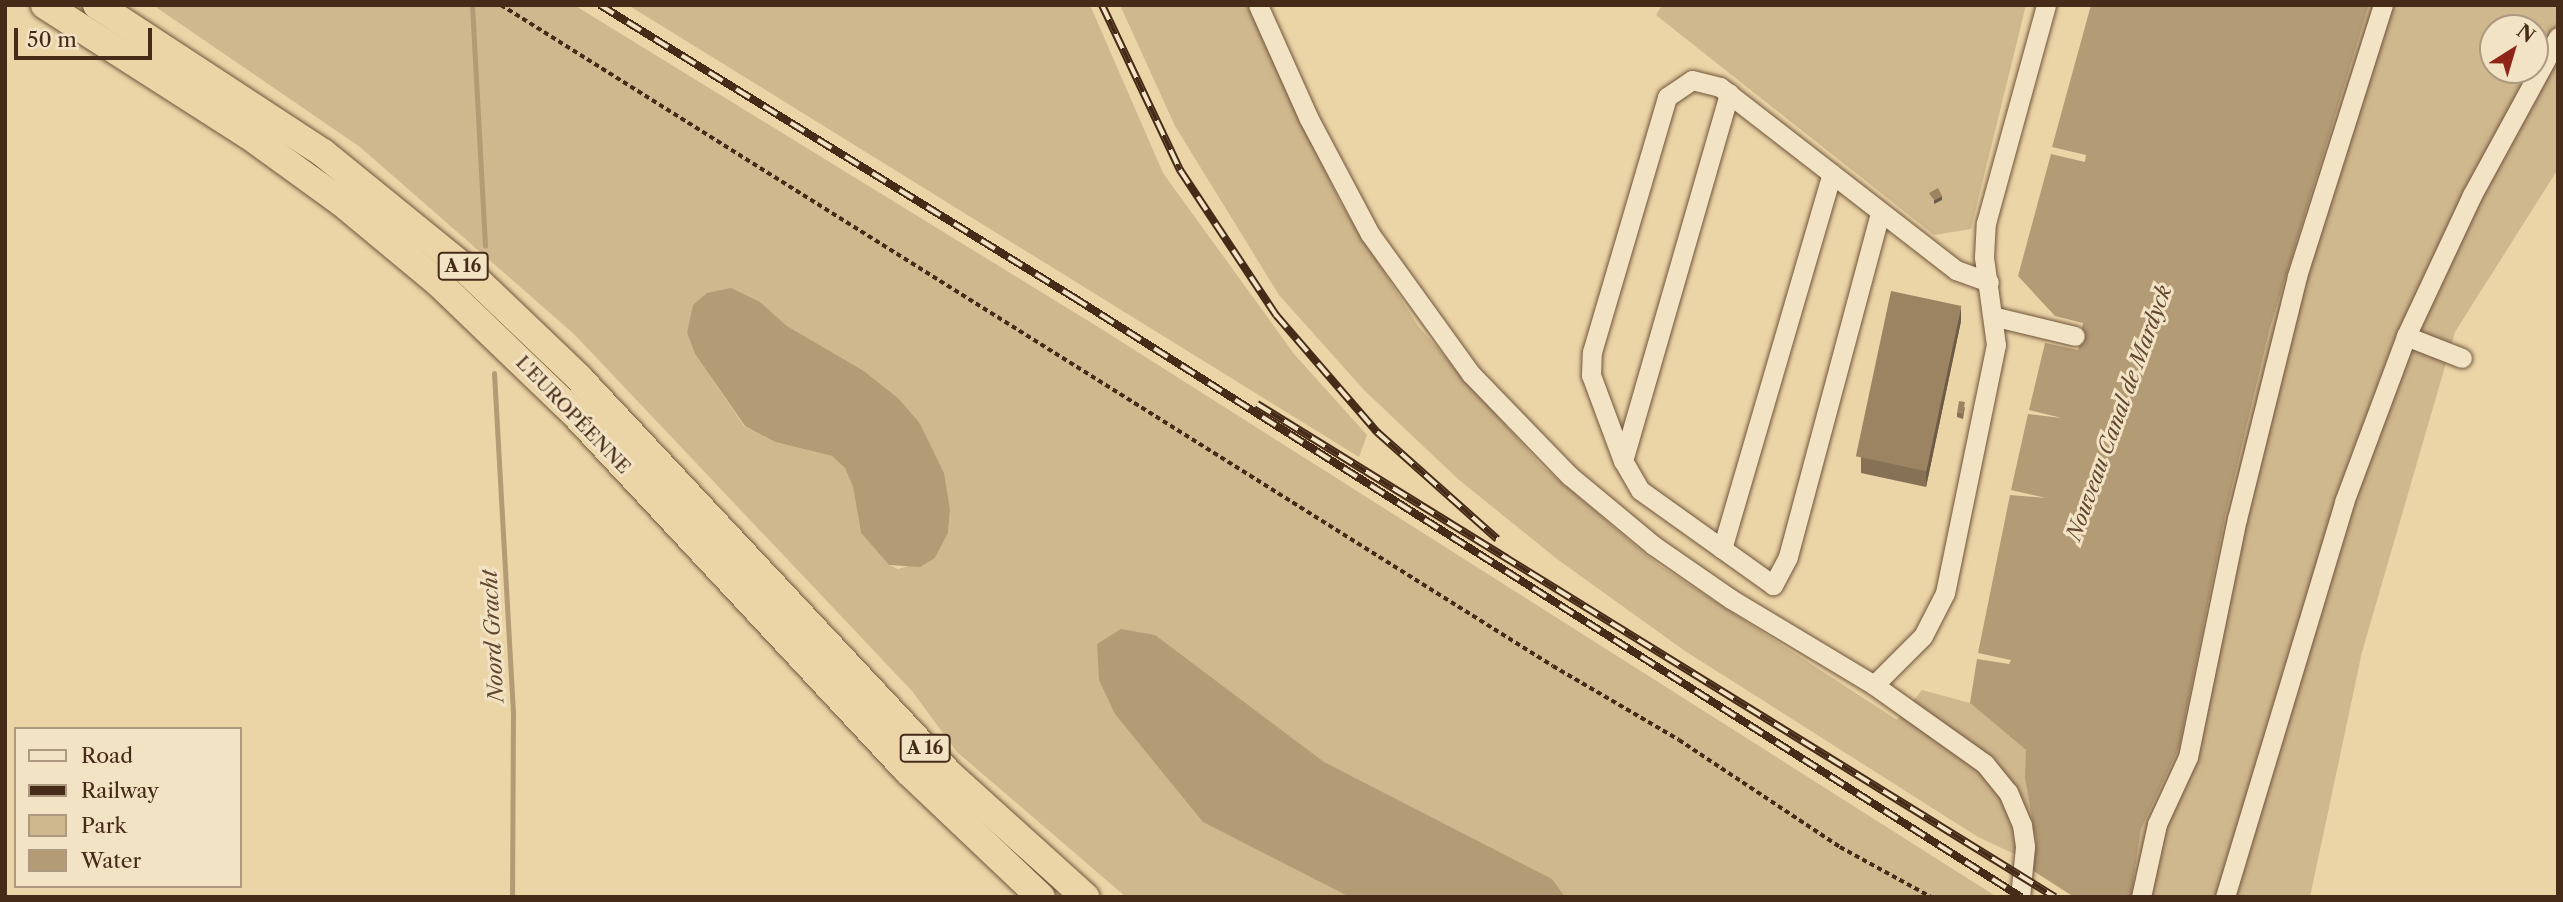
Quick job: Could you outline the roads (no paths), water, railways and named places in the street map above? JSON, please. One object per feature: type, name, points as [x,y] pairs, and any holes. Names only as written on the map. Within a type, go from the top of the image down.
[{"type":"highway","name":"L'EUROPÉENNE","points":[[45,5],[247,134],[340,201],[432,277],[575,414],[908,771],[1041,897]]},
{"type":"highway","name":"L'EUROPÉENNE","points":[[97,5],[323,153],[462,266],[578,377],[948,773],[1085,897]]},
{"type":"street","points":[[1258,5],[1308,117],[1370,234],[1433,326],[1496,402],[1576,481],[1660,550],[1874,685],[1964,747],[2001,782],[2024,835],[2020,897]]},
{"type":"street","points":[[1874,685],[1923,636],[1945,593],[1994,359],[1996,317],[1983,247],[1986,223],[2046,5]]},
{"type":"street","points":[[2141,897],[2154,835],[2188,757],[2196,727],[2237,519],[2297,276],[2383,5]]},
{"type":"street","points":[[2225,897],[2344,502],[2406,336],[2462,216],[2558,37]]},
{"type":"street","points":[[1881,213],[1785,564],[1773,585],[1649,498],[1623,461],[1591,375],[1590,360],[1660,109],[1671,92],[1687,82],[1706,80],[1729,93],[1956,270],[1989,282]]},
{"type":"street","points":[[1623,461],[1729,93]]},
{"type":"street","points":[[1722,549],[1832,174]]},
{"type":"street","points":[[1996,317],[2075,336]]},
{"type":"street","points":[[2406,336],[2462,358]]},
{"type":"water","name":"Nouveau Canal de Mardyck","points":[[2091,5],[2369,5],[2270,328],[2225,517],[2179,748],[2141,829],[2131,897],[2030,897],[2036,841],[2025,778],[2026,750],[1970,703],[1977,659],[2009,664],[2011,660],[1978,653],[2010,495],[2046,498],[2011,490],[2028,414],[2062,418],[2029,410],[2045,343],[2078,350],[2083,323],[2055,316],[2018,276],[2051,154],[2085,162],[2086,155],[2052,147]]},
{"type":"water","points":[[731,288],[760,302],[787,326],[864,371],[898,398],[919,422],[944,473],[950,510],[948,533],[935,558],[920,567],[889,565],[861,533],[853,487],[845,468],[832,456],[775,442],[745,426],[695,354],[687,333],[693,305],[707,293]]},
{"type":"water","points":[[1121,629],[1155,635],[1324,762],[1552,879],[1565,897],[1350,897],[1203,822],[1115,714],[1099,680],[1097,644]]},
{"type":"waterway","name":"Noord Gracht","points":[[472,5],[485,246]]},
{"type":"waterway","name":"Noord Gracht","points":[[494,373],[513,713],[512,897]]},
{"type":"railway","points":[[600,5],[1073,297],[2021,897]]},
{"type":"railway","points":[[1102,5],[1180,170],[1276,315],[1377,432],[1497,539]]},
{"type":"railway","points":[[1257,404],[2055,897]]}]
